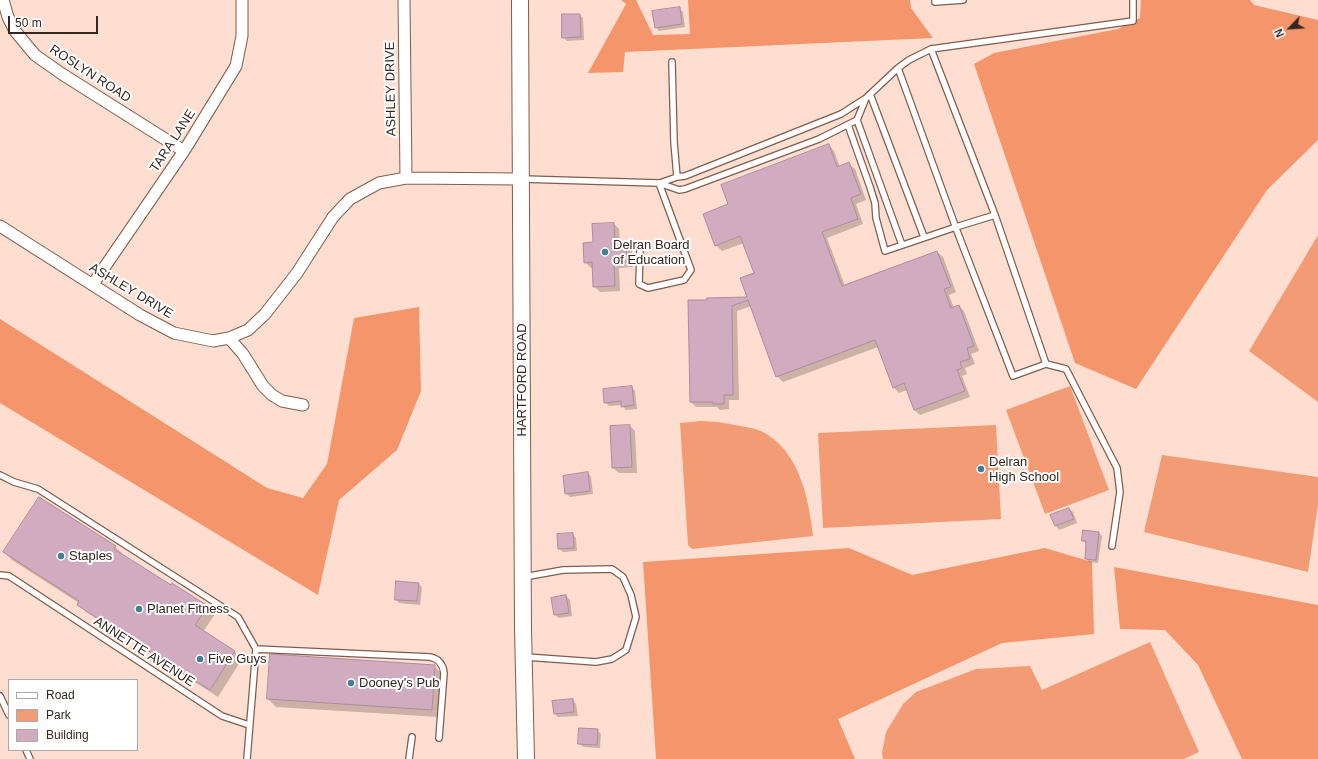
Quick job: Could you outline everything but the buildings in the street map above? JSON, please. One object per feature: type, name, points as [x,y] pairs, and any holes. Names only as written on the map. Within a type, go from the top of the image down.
[{"type":"main road","name":"HARTFORD ROAD","points":[[520,0],[523,577],[526,759]]},
{"type":"street","name":"ROSLYN ROAD","points":[[3,0],[8,17],[15,31],[35,55],[62,74],[184,151]]},
{"type":"street","name":"TARA LANE","points":[[93,284],[184,151],[236,66],[242,36],[242,0]]},
{"type":"street","name":"ASHLEY DRIVE","points":[[404,0],[406,178]]},
{"type":"street","name":"ASHLEY DRIVE","points":[[0,226],[140,315],[174,333],[213,341],[230,338],[248,330],[265,314],[297,273],[333,216],[350,200],[379,183],[406,178],[521,179]]},
{"type":"street","points":[[230,338],[243,354],[263,386],[272,395],[282,401],[303,405]]},
{"type":"lane","points":[[935,0],[935,2],[963,0]]},
{"type":"lane","points":[[659,183],[685,176],[841,114],[868,96],[898,68],[909,60],[932,49],[1134,21],[1133,0]]},
{"type":"lane","points":[[932,49],[995,215],[1046,364]]},
{"type":"lane","points":[[672,62],[674,142],[677,177]]},
{"type":"lane","points":[[898,68],[956,227],[1014,376],[1046,364],[1066,369],[1117,468],[1120,492],[1112,546]]},
{"type":"lane","points":[[521,179],[659,183],[679,190],[685,189],[819,139],[848,125],[857,120],[868,96]]},
{"type":"lane","points":[[868,96],[924,237]]},
{"type":"lane","points":[[857,120],[902,245]]},
{"type":"lane","points":[[848,125],[875,203],[876,218],[885,251],[995,215]]},
{"type":"lane","points":[[640,249],[639,284],[648,288],[684,280],[691,270],[659,183]]},
{"type":"lane","points":[[0,475],[14,482],[38,489],[238,617],[256,649],[247,759]]},
{"type":"lane","points":[[523,577],[564,570],[612,569],[622,577],[631,595],[636,617],[626,650],[612,659],[596,662],[524,657]]},
{"type":"lane","name":"ANNETTE AVENUE","points":[[0,575],[10,576],[222,716],[249,726]]},
{"type":"lane","points":[[256,649],[430,657],[437,659],[443,666],[444,673],[439,738]]},
{"type":"lane","points":[[0,696],[8,713]]},
{"type":"lane","points":[[410,759],[412,737]]},
{"type":"green space","points":[[1318,235],[1318,402],[1249,351]]},
{"type":"green space","points":[[1070,386],[1109,490],[1045,514],[1006,410]]},
{"type":"green space","points":[[700,421],[723,423],[759,430],[774,439],[785,450],[800,476],[805,491],[813,536],[692,549],[688,545],[680,423]]},
{"type":"green space","points":[[996,425],[1001,519],[823,528],[818,433]]},
{"type":"green space","points":[[1162,455],[1318,477],[1318,505],[1308,572],[1144,532]]},
{"type":"green space","points":[[1150,642],[1199,752],[1184,759],[883,759],[882,753],[886,732],[903,704],[916,692],[976,669],[1030,666],[1042,690]]},
{"type":"shaded area","points":[[621,0],[636,0],[653,35],[690,34],[688,0],[910,0],[911,8],[933,38],[625,52],[623,72],[588,73],[626,4]]},
{"type":"shaded area","points":[[1141,0],[1250,0],[1254,5],[1318,20],[1318,140],[1267,190],[1136,389],[1075,363],[974,64],[994,53],[1118,29],[1140,18]]},
{"type":"shaded area","points":[[419,307],[421,391],[397,450],[339,500],[318,595],[0,403],[0,319],[267,488],[303,498],[327,464],[354,318]]},
{"type":"shaded area","points":[[849,548],[912,575],[1045,548],[1092,562],[1094,634],[1002,643],[838,719],[855,759],[656,759],[643,562]]},
{"type":"shaded area","points":[[1114,567],[1318,605],[1318,759],[1242,759],[1198,665],[1165,630],[1120,629]]},
{"type":"place","name":"Delran Board of Education","points":[[605,252]]},
{"type":"place","name":"Delran High School","points":[[981,469]]},
{"type":"place","name":"Staples","points":[[61,556]]},
{"type":"place","name":"Planet Fitness","points":[[139,609]]},
{"type":"place","name":"Five Guys","points":[[200,659]]},
{"type":"place","name":"Dooney's Pub","points":[[351,683]]}]
